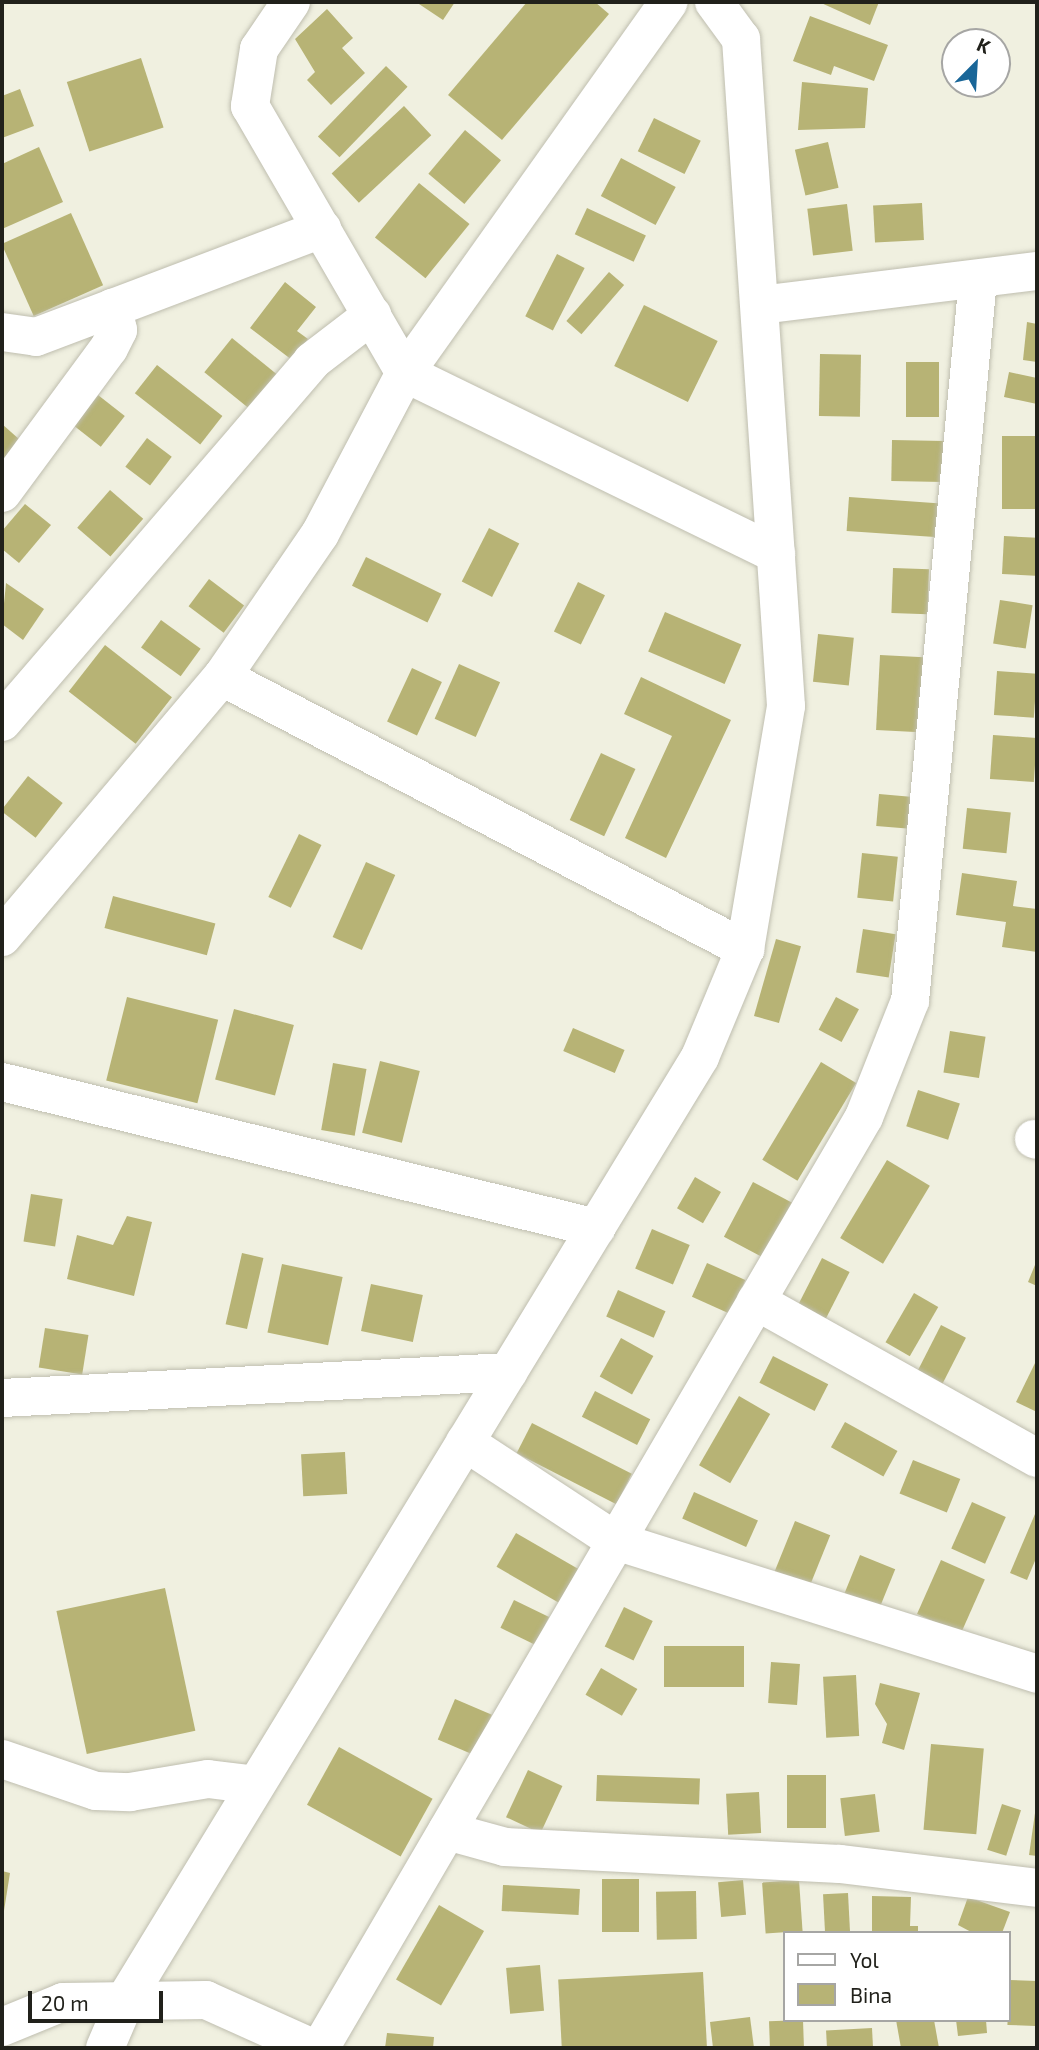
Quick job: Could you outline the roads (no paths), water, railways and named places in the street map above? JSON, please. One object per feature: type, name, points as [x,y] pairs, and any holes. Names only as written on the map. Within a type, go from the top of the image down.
[{"type":"street","points":[[291,2],[260,49],[250,106],[405,373],[776,554]]},
{"type":"street","points":[[2,937],[222,677],[320,534],[405,373],[668,2]]},
{"type":"street","points":[[105,2048],[127,1997],[700,1056],[746,949],[786,706],[740,38],[714,2]]},
{"type":"street","points":[[2,332],[36,337],[322,229]]},
{"type":"street","points":[[760,305],[1037,271]]},
{"type":"street","points":[[320,2048],[864,1117],[910,1002],[978,279]]},
{"type":"street","points":[[2,493],[109,348],[118,330],[113,308]]},
{"type":"street","points":[[2,722],[312,361],[372,315]]},
{"type":"street","points":[[222,677],[746,949]]},
{"type":"street","points":[[2,1082],[596,1228]]},
{"type":"street","points":[[756,1301],[1037,1458]]},
{"type":"street","points":[[2,1398],[508,1371]]},
{"type":"street","points":[[465,1442],[616,1541],[1037,1674]]},
{"type":"street","points":[[2,1759],[96,1791],[130,1792],[208,1779],[256,1785]]},
{"type":"street","points":[[447,1831],[505,1847],[840,1864],[1037,1888]]},
{"type":"street","points":[[2,2027],[63,2002],[127,1997],[206,2000],[313,2048]]}]
